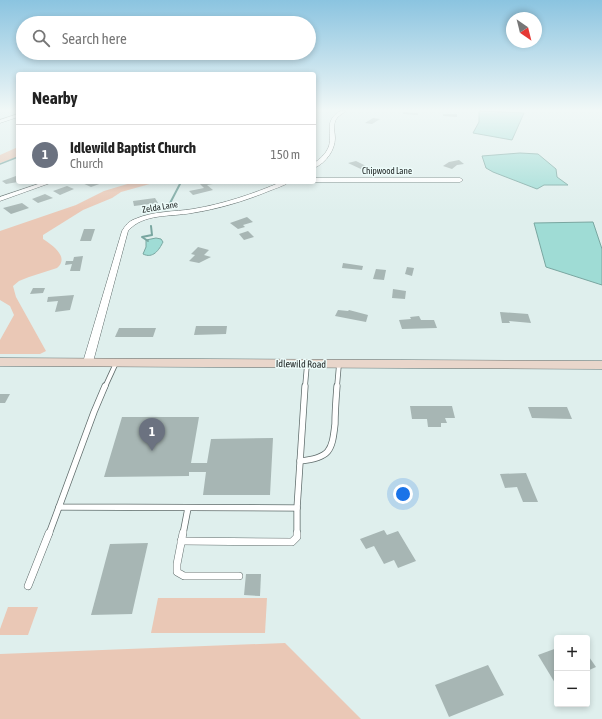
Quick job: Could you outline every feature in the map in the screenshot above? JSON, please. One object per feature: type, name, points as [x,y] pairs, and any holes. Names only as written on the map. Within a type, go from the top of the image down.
[{"type":"main road","name":"Idlewild Road","points":[[0,362],[602,365]]},
{"type":"street","points":[[316,164],[330,149],[331,145]]},
{"type":"street","name":"Chipwood Lane","points":[[316,180],[460,180]]},
{"type":"street","points":[[0,199],[44,184]]},
{"type":"street","name":"Zelda Lane","points":[[88,362],[125,231],[129,226],[135,221],[146,217],[193,211],[239,199],[280,184]]},
{"type":"lane","points":[[28,586],[94,412],[116,363]]},
{"type":"lane","points":[[181,541],[292,542],[295,540],[307,364]]},
{"type":"lane","points":[[300,461],[319,457],[325,454],[333,444],[339,364]]},
{"type":"lane","points":[[59,507],[297,508]]},
{"type":"lane","points":[[188,508],[176,572],[179,575],[239,576]]},
{"type":"shaded area","points":[[16,148],[16,158],[0,163],[0,155]]},
{"type":"shaded area","points":[[127,184],[150,184],[121,192],[112,198],[83,210],[43,235],[43,239],[55,248],[61,256],[62,260],[60,264],[57,268],[19,281],[13,286],[16,297],[46,351],[40,354],[0,354],[0,340],[14,315],[10,306],[0,300],[0,231],[76,205],[104,191]]},
{"type":"shaded area","points":[[158,598],[267,598],[265,633],[151,633]]},
{"type":"shaded area","points":[[8,607],[38,607],[28,635],[0,635],[0,629]]},
{"type":"shaded area","points":[[285,643],[361,719],[0,719],[0,654]]},
{"type":"water","points":[[520,153],[538,154],[556,169],[557,177],[568,185],[544,185],[537,189],[486,168],[482,156]]},
{"type":"water","points":[[593,222],[602,249],[602,285],[546,267],[534,223]]},
{"type":"water","points":[[156,238],[161,239],[163,242],[158,251],[153,255],[143,254],[146,247],[146,240]]},
{"type":"building","points":[[459,160],[464,164],[457,165],[452,169],[443,166],[449,162]]},
{"type":"building","points":[[356,161],[370,168],[363,170],[348,163]]},
{"type":"building","points":[[16,176],[16,182],[6,184],[2,181]]},
{"type":"building","points":[[84,184],[99,184],[91,187]]},
{"type":"building","points":[[200,184],[213,184],[207,185],[213,190],[193,195],[189,191],[204,188]]},
{"type":"building","points":[[67,186],[74,189],[60,195],[53,191]]},
{"type":"building","points":[[45,194],[53,198],[38,203],[32,199]]},
{"type":"building","points":[[155,198],[158,203],[134,206],[133,201]]},
{"type":"building","points":[[22,203],[29,208],[11,214],[3,208]]},
{"type":"building","points":[[247,217],[253,222],[243,225],[245,227],[238,229],[230,223]]},
{"type":"building","points":[[84,229],[95,229],[91,241],[80,241]]},
{"type":"building","points":[[248,231],[254,237],[244,240],[239,234]]},
{"type":"building","points":[[198,247],[209,250],[204,255],[211,257],[199,263],[189,261],[195,255],[191,254]]},
{"type":"building","points":[[83,256],[80,271],[70,271],[72,264],[65,265],[66,261],[73,261],[74,257]]},
{"type":"building","points":[[343,263],[363,266],[362,270],[342,268]]},
{"type":"building","points":[[407,267],[414,268],[412,276],[405,274]]},
{"type":"building","points":[[376,269],[386,270],[384,280],[373,279]]},
{"type":"building","points":[[33,288],[45,288],[43,293],[30,294]]},
{"type":"building","points":[[393,289],[406,291],[405,299],[392,298]]},
{"type":"building","points":[[74,295],[70,310],[55,312],[58,301],[47,302],[48,297]]},
{"type":"building","points":[[338,310],[349,310],[368,315],[366,322],[335,316]]},
{"type":"building","points":[[500,312],[528,314],[531,323],[509,321],[510,323],[502,323]]},
{"type":"building","points":[[419,316],[421,320],[434,320],[437,328],[402,329],[399,320],[411,319],[410,317]]},
{"type":"building","points":[[196,326],[227,326],[226,334],[194,335]]},
{"type":"building","points":[[119,328],[156,328],[153,337],[115,337]]},
{"type":"building","points":[[0,394],[10,394],[5,403],[0,403]]},
{"type":"building","points":[[410,406],[452,406],[455,418],[445,418],[447,423],[441,423],[441,427],[428,427],[427,419],[412,419]]},
{"type":"building","points":[[528,407],[567,407],[572,419],[532,418]]},
{"type":"building","points":[[122,417],[199,417],[191,463],[207,463],[211,439],[273,438],[270,495],[203,495],[206,472],[189,472],[189,476],[104,477]]},
{"type":"building","points":[[526,473],[538,502],[523,502],[517,487],[505,488],[500,474]]},
{"type":"building","points":[[384,530],[387,535],[398,531],[416,561],[398,568],[394,560],[384,564],[374,546],[366,549],[360,539]]},
{"type":"building","points":[[148,543],[132,614],[91,615],[110,544]]},
{"type":"building","points":[[246,574],[261,574],[260,596],[244,595]]},
{"type":"building","points":[[554,649],[554,681],[538,655]]},
{"type":"building","points":[[590,658],[596,667],[590,670]]},
{"type":"building","points":[[488,665],[504,695],[449,717],[435,685]]},
{"type":"waterway","points":[[0,164],[16,158]]},
{"type":"waterway","points":[[168,207],[180,184]]},
{"type":"waterway","points":[[148,241],[142,237],[152,235],[151,226]]},
{"type":"place","name":"Idlewild Baptist Church","points":[[152,451]]}]
